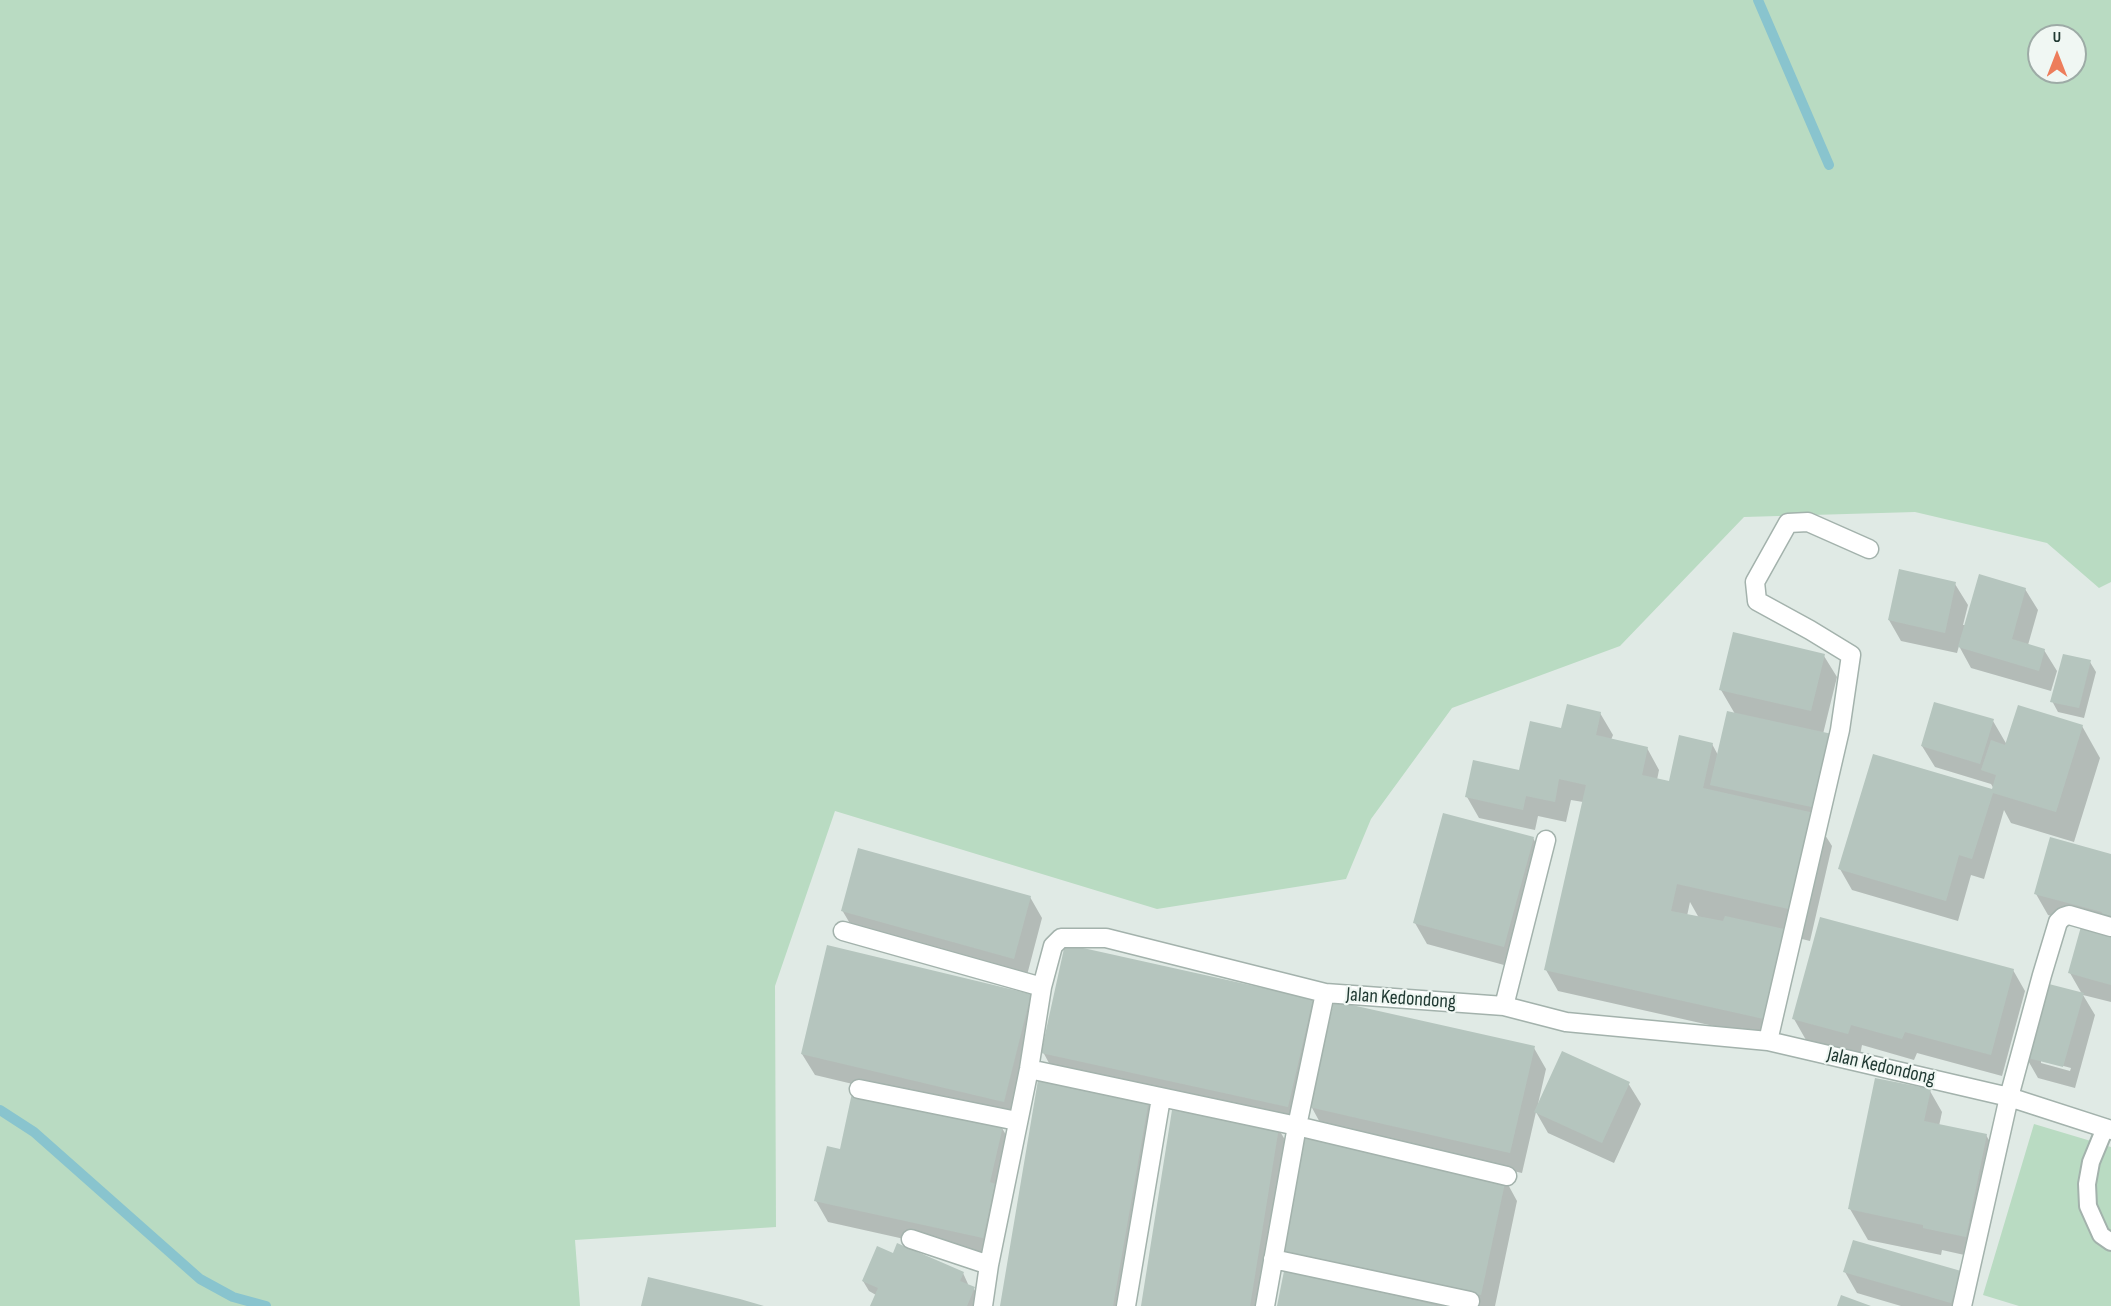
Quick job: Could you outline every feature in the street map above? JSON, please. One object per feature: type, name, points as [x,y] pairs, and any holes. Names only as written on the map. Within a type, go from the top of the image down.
[{"type":"street","points":[[1768,1041],[1840,730],[1851,655],[1757,601],[1755,582],[1788,523],[1808,522],[1869,549]]},
{"type":"street","points":[[1504,1006],[1546,840]]},
{"type":"street","points":[[1962,1306],[2008,1097],[2058,922],[2069,915],[2111,927]]},
{"type":"street","points":[[843,931],[1042,987]]},
{"type":"street","name":"Jalan Kedondong","points":[[983,1306],[989,1265],[1029,1069],[1042,987],[1053,946],[1061,938],[1106,938],[1325,993],[1504,1006],[1566,1023],[1768,1041],[2008,1097],[2108,1129]]},
{"type":"street","points":[[1265,1306],[1297,1126],[1325,993]]},
{"type":"street","points":[[1029,1069],[1297,1126],[1507,1176]]},
{"type":"street","points":[[859,1089],[1017,1121]]},
{"type":"street","points":[[1126,1306],[1161,1098]]},
{"type":"street","points":[[911,1239],[989,1265]]},
{"type":"street","points":[[1273,1259],[1470,1301]]},
{"type":"lane","points":[[2108,1129],[2091,1162],[2087,1184],[2088,1206],[2101,1235],[2111,1242]]},
{"type":"green space","points":[[0,0],[2111,0],[2111,582],[2099,588],[2047,543],[1915,512],[1744,517],[1620,646],[1452,708],[1371,819],[1346,879],[1157,909],[835,811],[775,986],[776,1227],[575,1240],[580,1306],[0,1306]]},
{"type":"green space","points":[[2034,1124],[2111,1147],[2111,1306],[2019,1306],[1983,1295]]},
{"type":"building","points":[[1899,569],[1956,582],[1945,633],[1888,620]]},
{"type":"building","points":[[1979,574],[2026,588],[2012,639],[2045,649],[2039,671],[1958,647]]},
{"type":"building","points":[[1733,632],[1825,654],[1811,711],[1719,690]]},
{"type":"building","points":[[2063,654],[2091,660],[2079,708],[2050,702]]},
{"type":"building","points":[[1934,702],[1994,719],[1980,764],[1921,746]]},
{"type":"building","points":[[1567,704],[1601,712],[1596,735],[1648,747],[1642,775],[1669,781],[1679,735],[1713,743],[1703,788],[1814,813],[1793,910],[1677,884],[1671,911],[1723,921],[1725,916],[1784,929],[1764,1019],[1544,970],[1586,785],[1559,779],[1555,802],[1526,796],[1523,810],[1465,797],[1473,760],[1519,770],[1530,721],[1561,728]]},
{"type":"building","points":[[2018,705],[2083,725],[2056,812],[1993,793],[1972,859],[1959,855],[1946,901],[1838,869],[1873,754],[1992,789],[1996,775],[1981,770],[1991,740],[2005,745]]},
{"type":"building","points":[[1727,711],[1832,734],[1816,808],[1710,785]]},
{"type":"building","points":[[1443,813],[1534,837],[1504,947],[1413,923]]},
{"type":"building","points":[[2050,837],[2111,854],[2111,921],[2100,918],[2102,912],[2034,894]]},
{"type":"building","points":[[858,848],[1031,896],[1014,959],[841,911]]},
{"type":"building","points":[[1820,917],[2014,969],[1991,1055],[1905,1032],[1902,1039],[1851,1025],[1848,1034],[1792,1019]]},
{"type":"building","points":[[2082,923],[2111,932],[2111,985],[2068,973]]},
{"type":"building","points":[[1065,944],[1313,999],[1288,1107],[1041,1053]]},
{"type":"building","points":[[827,945],[1031,994],[1004,1102],[801,1054]]},
{"type":"building","points":[[2045,983],[2084,993],[2063,1067],[2024,1057]]},
{"type":"building","points":[[1334,1001],[1535,1046],[1510,1153],[1309,1107]]},
{"type":"building","points":[[1562,1051],[1630,1082],[1602,1143],[1534,1112]]},
{"type":"building","points":[[1875,1078],[1931,1089],[1924,1121],[1987,1134],[1966,1237],[1848,1209]]},
{"type":"building","points":[[1038,1080],[1149,1099],[1113,1306],[1000,1306]]},
{"type":"building","points":[[852,1093],[1003,1126],[990,1182],[995,1184],[983,1238],[814,1201],[827,1146],[840,1149]]},
{"type":"building","points":[[1172,1110],[1279,1127],[1250,1306],[1141,1306]]},
{"type":"building","points":[[1304,1136],[1506,1178],[1481,1295],[1279,1254]]},
{"type":"building","points":[[1853,1240],[1961,1271],[1951,1303],[1843,1272]]},
{"type":"building","points":[[897,1243],[964,1272],[960,1281],[975,1287],[967,1306],[870,1306],[878,1288],[862,1281],[877,1246],[893,1253]]},
{"type":"building","points":[[1284,1271],[1419,1301],[1437,1306],[1277,1306]]},
{"type":"building","points":[[648,1277],[740,1299],[764,1306],[641,1306]]},
{"type":"building","points":[[1841,1295],[1871,1306],[1837,1306]]},
{"type":"waterway","points":[[1758,0],[1829,165]]},
{"type":"waterway","points":[[0,1110],[34,1132],[200,1279],[233,1297],[266,1306]]}]
